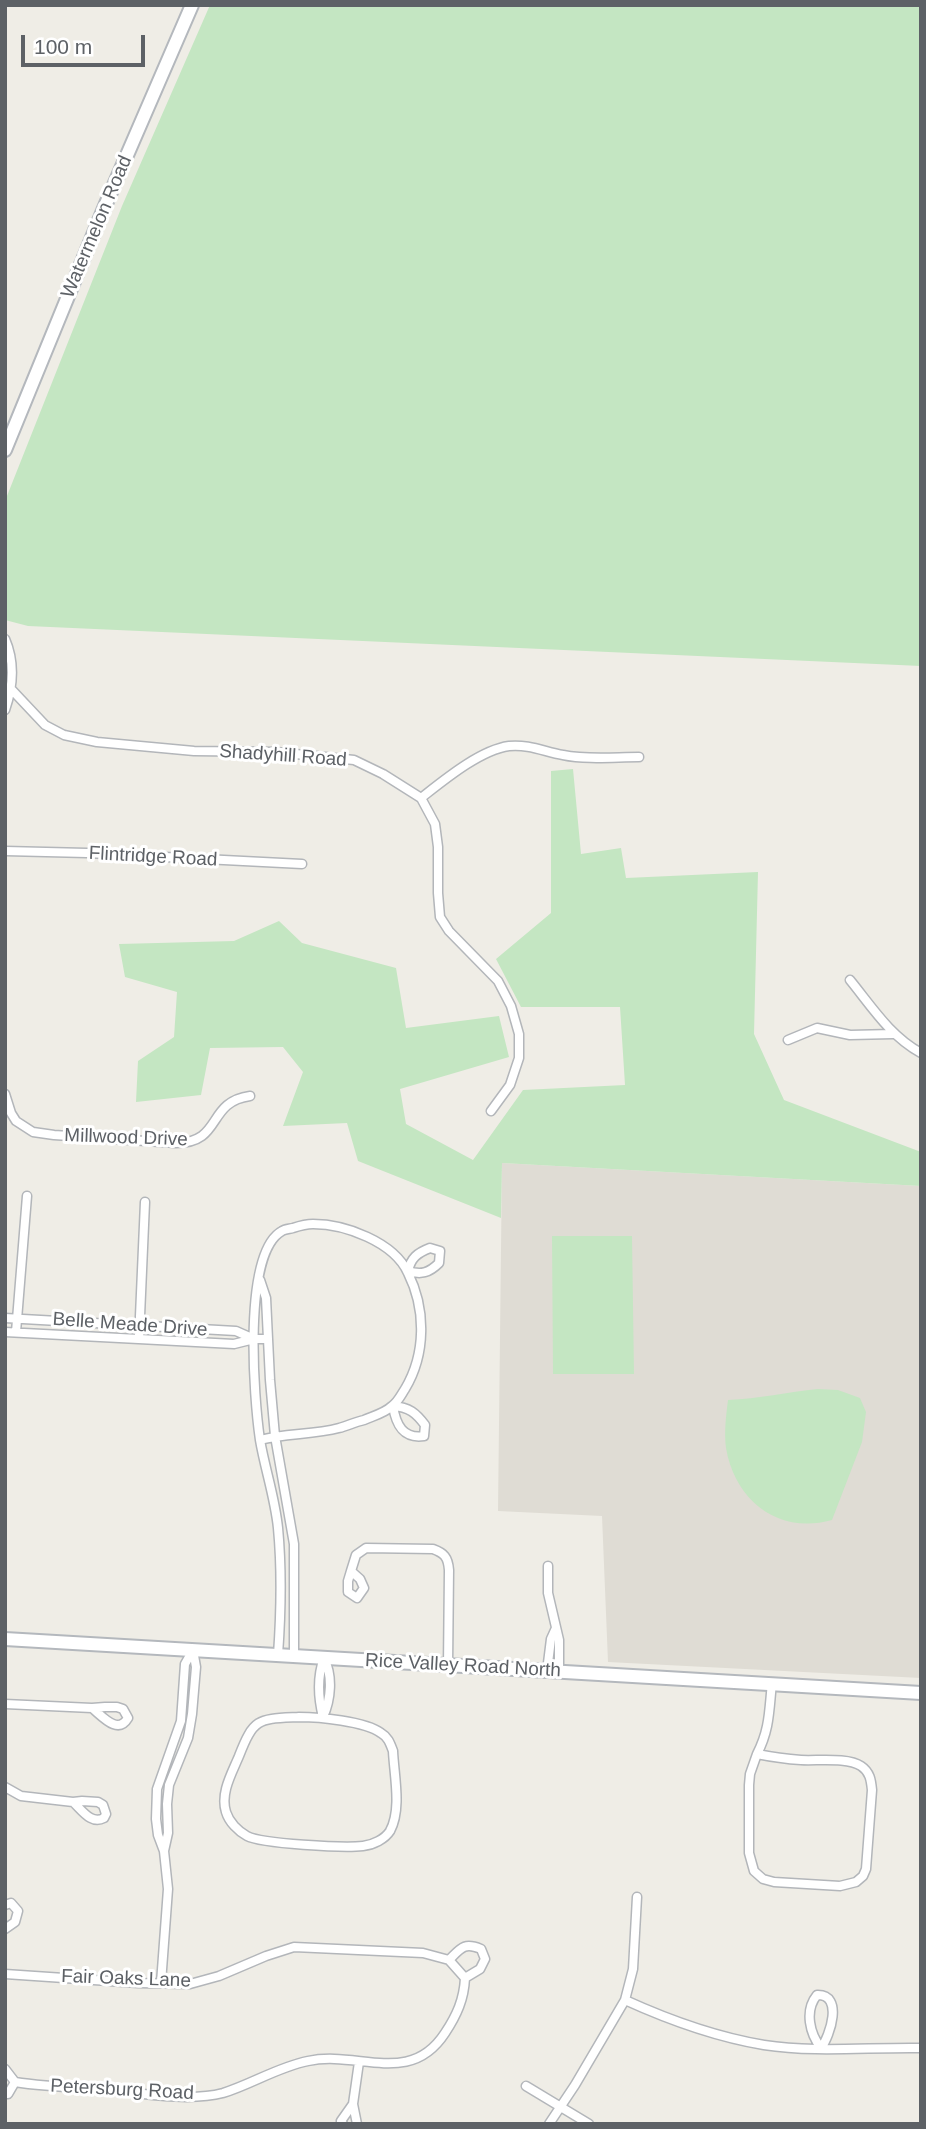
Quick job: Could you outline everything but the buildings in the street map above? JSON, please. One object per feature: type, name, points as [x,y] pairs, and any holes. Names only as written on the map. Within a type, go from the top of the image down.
[{"type":"street","name":"Watermelon Road","points":[[5,450],[110,194],[192,5]]},
{"type":"street","points":[[5,639],[10,657],[12,690],[5,710]]},
{"type":"street","name":"Shadyhill Road","points":[[12,690],[45,725],[64,735],[97,743],[194,751],[276,752],[354,760],[383,774],[421,798]]},
{"type":"street","points":[[491,1111],[510,1085],[519,1058],[519,1034],[511,1006],[498,981],[456,939],[440,917],[435,824],[421,798],[488,753],[509,746],[536,747],[563,755],[639,757]]},
{"type":"street","name":"Flintridge Road","points":[[5,851],[302,864]]},
{"type":"street","points":[[850,980],[893,1034],[921,1053]]},
{"type":"street","points":[[788,1040],[817,1028],[850,1035],[893,1034]]},
{"type":"street","name":"Millwood Drive","points":[[5,1094],[16,1121],[33,1132],[176,1143],[197,1141],[205,1136],[229,1102],[238,1097],[250,1096]]},
{"type":"street","points":[[16,1332],[27,1196]]},
{"type":"street","points":[[139,1339],[145,1202]]},
{"type":"street","points":[[260,1440],[337,1429],[374,1416],[393,1406],[411,1380],[418,1360],[421,1320],[408,1271],[384,1247],[358,1232],[310,1223],[282,1231],[269,1245],[255,1297],[256,1405],[260,1440],[278,1527],[278,1655]]},
{"type":"street","points":[[260,1280],[266,1298],[275,1436],[294,1544],[294,1656]]},
{"type":"street","name":"Belle Meade Drive","points":[[5,1318],[236,1331],[254,1339]]},
{"type":"street","name":"Belle Meade Drive","points":[[5,1332],[234,1344],[268,1339]]},
{"type":"street","points":[[393,1406],[405,1407],[416,1414],[425,1425],[424,1436],[414,1437],[403,1431],[395,1418],[393,1406]]},
{"type":"street","points":[[351,1571],[356,1555],[366,1548],[433,1549],[443,1553],[449,1561],[448,1666]]},
{"type":"street","points":[[548,1566],[548,1594],[556,1628],[551,1639],[553,1671]]},
{"type":"street","name":"Rice Valley Road North","points":[[5,1639],[921,1693]]},
{"type":"street","points":[[434,1665],[448,1640]]},
{"type":"street","points":[[161,1983],[168,1889],[164,1851],[168,1833],[167,1804],[169,1785],[188,1738],[192,1714],[196,1667],[192,1650]]},
{"type":"street","points":[[323,1717],[328,1704],[330,1672],[324,1658]]},
{"type":"street","points":[[757,1754],[801,1760],[845,1761],[859,1764],[867,1771],[872,1790],[869,1858],[863,1876],[856,1882],[840,1886],[774,1882],[763,1879],[754,1871],[749,1853],[750,1774],[757,1754],[766,1737],[772,1683]]},
{"type":"street","points":[[5,1704],[92,1709]]},
{"type":"street","points":[[323,1717],[375,1729],[384,1734],[390,1742],[396,1801],[390,1831],[383,1839],[366,1846],[266,1841],[247,1836],[231,1822],[225,1804],[228,1784],[251,1728],[259,1721],[269,1718],[323,1717]]},
{"type":"street","points":[[8,1793],[41,1800],[73,1802]]},
{"type":"street","points":[[549,2124],[625,2000],[633,1969],[637,1897]]},
{"type":"street","points":[[5,1905],[11,1903],[18,1911],[15,1922],[5,1929]]},
{"type":"street","name":"Petersburg Road","points":[[15,2082],[151,2095],[191,2096],[222,2093],[306,2061],[326,2058],[359,2062],[412,2062],[430,2052],[454,2020],[464,1993],[465,1978],[480,1969],[485,1959],[481,1948],[471,1945],[460,1948],[449,1960]]},
{"type":"street","name":"Fair Oaks Lane","points":[[5,1975],[190,1984],[219,1976],[294,1947],[424,1953],[449,1960]]},
{"type":"street","points":[[449,1960],[465,1978]]},
{"type":"street","points":[[817,1995],[826,1996],[830,2003],[832,2021],[829,2036],[821,2048],[813,2036],[810,2009],[817,1995]]},
{"type":"street","points":[[625,2000],[705,2031],[764,2045],[921,2048]]},
{"type":"street","points":[[357,2124],[353,2104],[359,2062]]},
{"type":"street","points":[[5,2070],[15,2082],[8,2094],[5,2094]]},
{"type":"street","points":[[526,2086],[589,2124]]},
{"type":"street","points":[[343,2124],[341,2121],[353,2104]]},
{"type":"shaded area","points":[[502,1163],[921,1186],[921,1678],[608,1662],[602,1516],[498,1511]]},
{"type":"green space","points":[[210,5],[921,5],[921,666],[28,626],[5,620],[5,501],[122,206]]},
{"type":"green space","points":[[573,769],[581,854],[621,848],[626,878],[758,872],[754,1034],[784,1100],[921,1152],[921,1186],[502,1163],[501,1218],[358,1161],[347,1123],[283,1126],[303,1072],[283,1047],[210,1048],[201,1095],[136,1102],[138,1061],[174,1037],[177,992],[125,977],[119,944],[234,941],[279,921],[302,943],[396,968],[406,1028],[499,1016],[509,1057],[400,1089],[406,1124],[473,1160],[523,1090],[625,1085],[620,1007],[521,1007],[496,959],[551,913],[551,771]]},
{"type":"green space","points":[[552,1236],[632,1236],[634,1374],[553,1374]]},
{"type":"green space","points":[[818,1389],[838,1390],[860,1398],[866,1412],[862,1442],[832,1520],[794,1523],[762,1510],[739,1484],[726,1448],[728,1400]]}]
